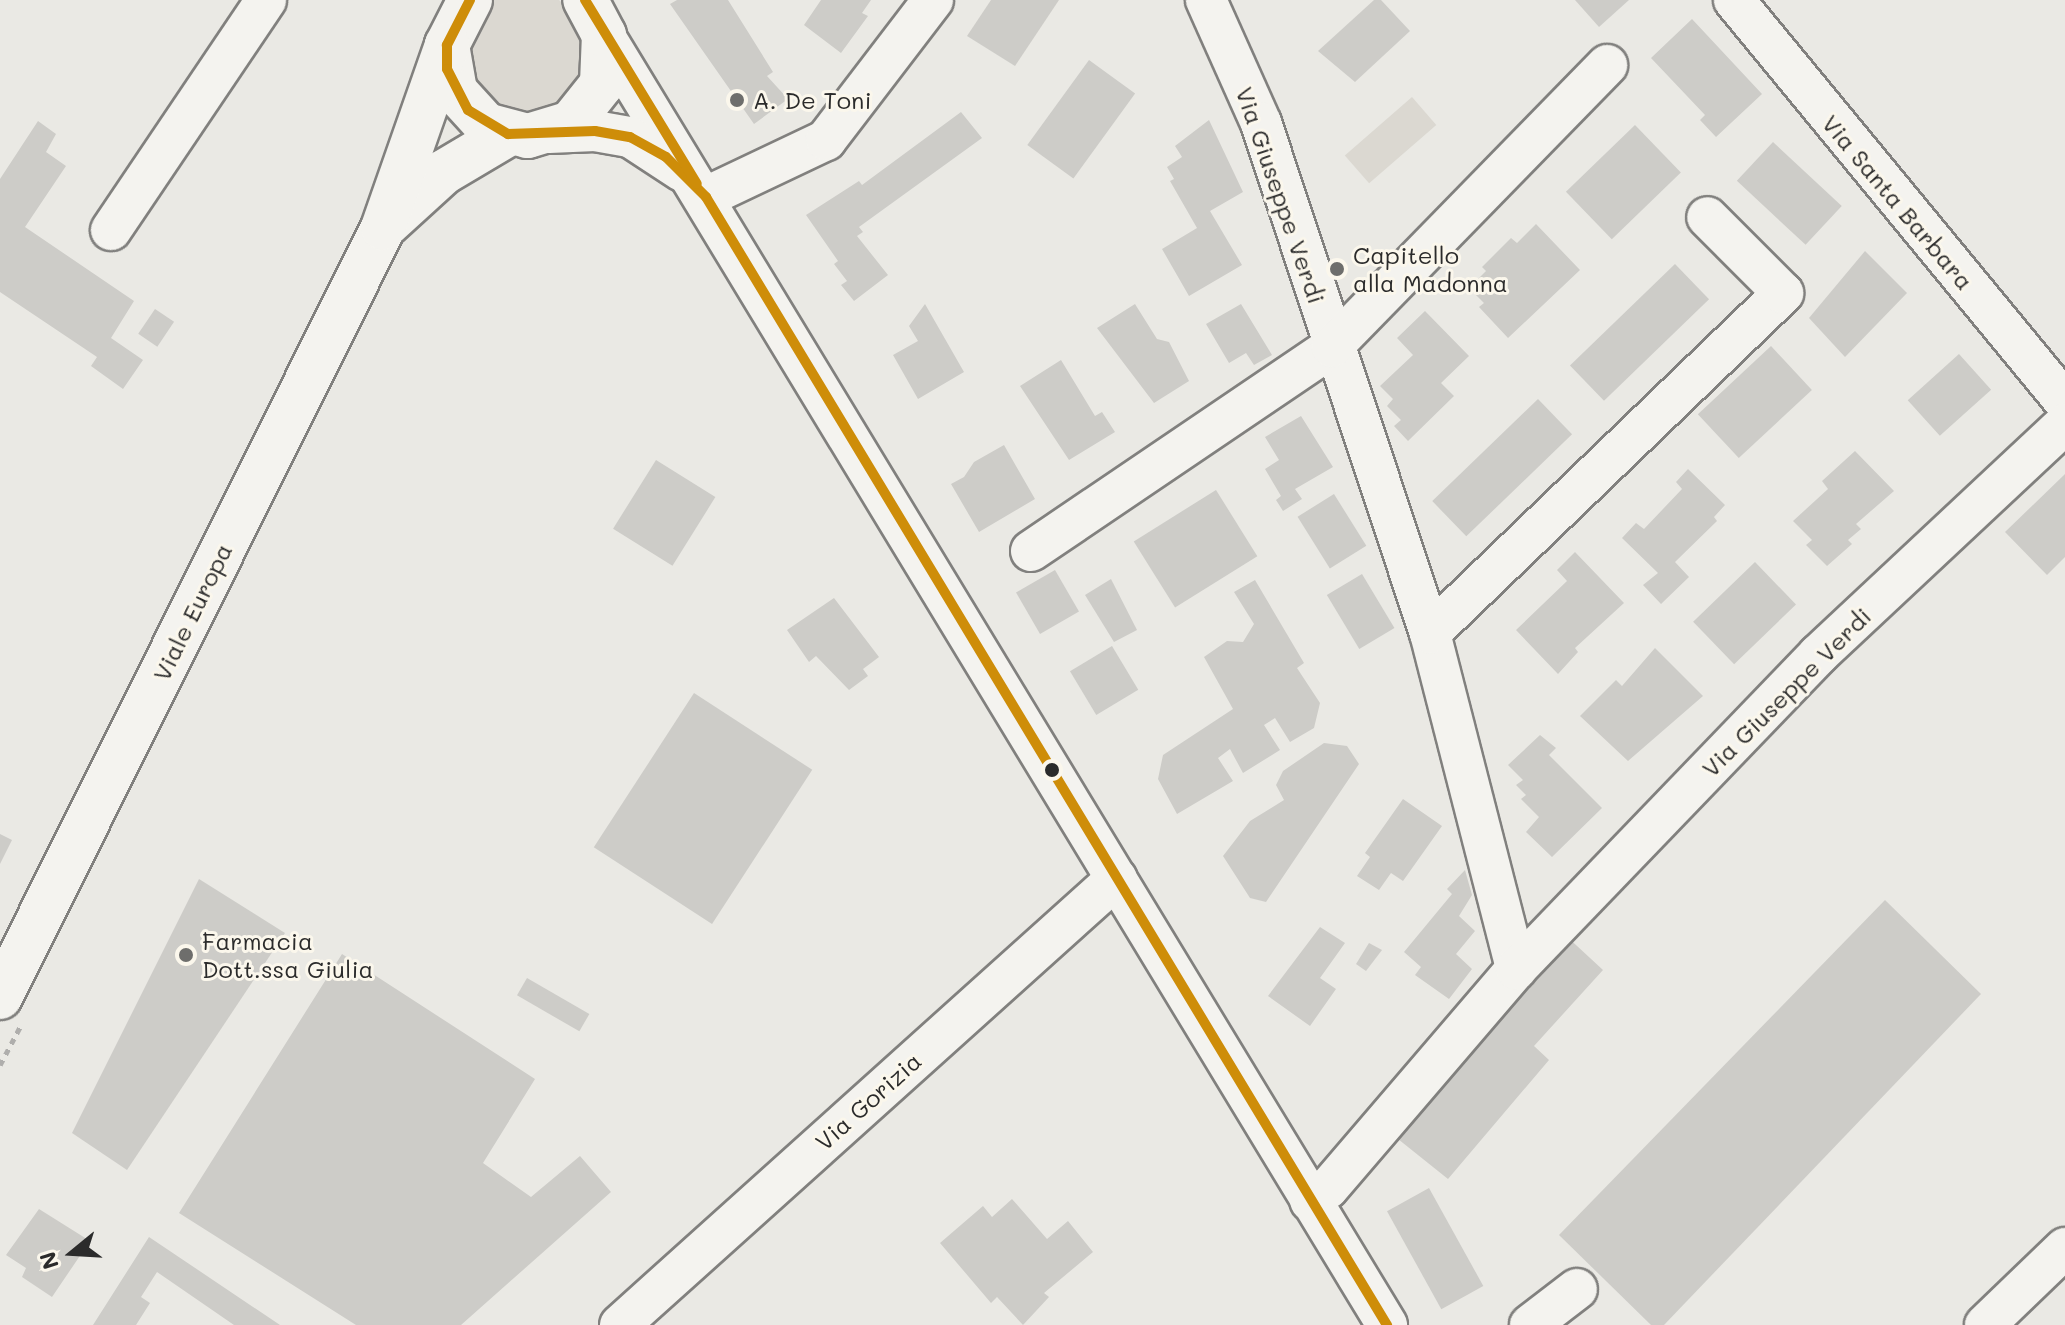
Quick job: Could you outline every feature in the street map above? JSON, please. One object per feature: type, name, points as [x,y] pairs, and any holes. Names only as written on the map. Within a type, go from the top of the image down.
[{"type":"main road","name":"Viale Europa","points":[[12,1006],[383,228],[452,27],[470,0]]},
{"type":"main road","name":"Viale Europa","points":[[383,228],[444,172],[528,134],[571,123],[602,84],[589,9]]},
{"type":"main road","points":[[447,45],[447,69],[468,110],[528,134]]},
{"type":"street","points":[[111,230],[266,0]]},
{"type":"street","points":[[702,191],[826,140],[933,0]]},
{"type":"street","name":"Via Giuseppe Verdi","points":[[1206,0],[1261,123],[1332,347],[1464,731],[1516,969]]},
{"type":"street","name":"Via Santa Barbara","points":[[1734,0],[2065,402]]},
{"type":"street","points":[[589,9],[1387,1325]]},
{"type":"street","name":"Via Giuseppe Verdi","points":[[1031,551],[1332,347],[1607,65]]},
{"type":"street","points":[[528,134],[595,131],[630,137],[666,157],[702,191]]},
{"type":"street","points":[[1430,633],[1783,293],[1707,217]]},
{"type":"street","name":"Via Giuseppe Verdi","points":[[1310,1201],[1328,1188],[1516,969],[1818,655],[2065,424]]},
{"type":"street","name":"Via Gorizia","points":[[620,1325],[1117,878]]},
{"type":"street","points":[[1985,1325],[2065,1248]]},
{"type":"street","points":[[1530,1325],[1577,1289]]},
{"type":"path","points":[[0,1065],[12,1006]]},
{"type":"shaded area","points":[[494,0],[559,0],[581,20],[588,79],[544,119],[479,100],[462,47],[482,8]]},
{"type":"shaded area","points":[[1412,97],[1436,125],[1369,183],[1345,155]]},
{"type":"building","points":[[677,0],[728,0],[773,72],[767,76],[788,99],[754,124],[670,4]]},
{"type":"building","points":[[821,0],[871,0],[862,13],[868,16],[841,53],[804,25]]},
{"type":"building","points":[[991,0],[1059,0],[1015,66],[967,36]]},
{"type":"building","points":[[1374,0],[1381,0],[1410,31],[1355,82],[1318,51]]},
{"type":"building","points":[[1575,0],[1629,0],[1599,27]]},
{"type":"building","points":[[1692,19],[1762,94],[1716,137],[1700,120],[1705,115],[1651,58]]},
{"type":"building","points":[[1089,60],[1135,94],[1073,178],[1027,145]]},
{"type":"building","points":[[961,112],[982,138],[859,227],[863,232],[857,236],[888,275],[854,301],[841,285],[847,281],[834,264],[838,261],[806,215],[859,181],[862,185]]},
{"type":"building","points":[[1209,120],[1243,192],[1210,211],[1242,265],[1189,296],[1162,249],[1197,228],[1170,181],[1174,179],[1167,167],[1182,157],[1175,146]]},
{"type":"building","points":[[38,121],[56,134],[46,152],[66,166],[25,227],[134,301],[111,338],[143,360],[123,389],[91,366],[97,357],[0,292],[0,179]]},
{"type":"building","points":[[1635,125],[1681,172],[1612,239],[1566,192]]},
{"type":"building","points":[[1773,142],[1842,206],[1806,245],[1737,181]]},
{"type":"building","points":[[1536,224],[1580,270],[1508,338],[1479,307],[1484,303],[1469,288],[1486,271],[1482,267],[1511,238],[1517,243]]},
{"type":"building","points":[[1865,251],[1907,293],[1845,357],[1809,318]]},
{"type":"building","points":[[1675,264],[1709,299],[1604,401],[1570,365]]},
{"type":"building","points":[[925,304],[964,372],[918,399],[893,355],[918,341],[909,326]]},
{"type":"building","points":[[1135,304],[1157,339],[1169,342],[1189,381],[1154,403],[1097,328]]},
{"type":"building","points":[[1241,304],[1272,355],[1254,365],[1246,353],[1229,363],[1206,324]]},
{"type":"building","points":[[155,309],[174,322],[157,347],[138,334]]},
{"type":"building","points":[[1425,311],[1469,356],[1441,383],[1454,396],[1408,441],[1394,426],[1401,420],[1387,406],[1393,399],[1380,386],[1413,355],[1397,338]]},
{"type":"building","points":[[1771,346],[1812,390],[1739,458],[1698,414]]},
{"type":"building","points":[[1959,354],[1991,390],[1940,436],[1908,400]]},
{"type":"building","points":[[1061,360],[1095,416],[1102,412],[1115,432],[1069,460],[1020,386]]},
{"type":"building","points":[[1538,399],[1572,434],[1466,536],[1432,501]]},
{"type":"building","points":[[1301,416],[1333,467],[1295,489],[1302,499],[1283,511],[1276,500],[1281,496],[1265,469],[1279,460],[1265,437]]},
{"type":"building","points":[[1004,445],[1035,499],[979,532],[951,484],[964,477],[974,462]]},
{"type":"building","points":[[1855,451],[1894,491],[1856,524],[1861,529],[1848,540],[1852,544],[1827,566],[1806,545],[1812,540],[1793,521],[1828,489],[1822,481]]},
{"type":"building","points":[[656,460],[715,497],[672,566],[613,529]]},
{"type":"building","points":[[1688,469],[1725,505],[1714,517],[1717,521],[1675,562],[1689,577],[1661,604],[1643,585],[1658,573],[1622,538],[1636,523],[1644,529],[1682,489],[1676,482]]},
{"type":"building","points":[[2065,474],[2065,557],[2047,575],[2005,532]]},
{"type":"building","points":[[1216,490],[1257,556],[1175,608],[1134,541]]},
{"type":"building","points":[[1334,494],[1366,546],[1330,569],[1298,517]]},
{"type":"building","points":[[1575,552],[1624,603],[1575,648],[1578,652],[1558,674],[1516,630],[1567,581],[1557,570]]},
{"type":"building","points":[[1755,562],[1796,604],[1734,664],[1693,622]]},
{"type":"building","points":[[1055,570],[1079,612],[1040,634],[1016,592]]},
{"type":"building","points":[[1362,574],[1394,628],[1359,649],[1327,595]]},
{"type":"building","points":[[1111,579],[1137,630],[1114,642],[1085,595]]},
{"type":"building","points":[[1255,580],[1304,663],[1297,668],[1320,703],[1314,728],[1290,742],[1275,718],[1264,725],[1280,750],[1243,773],[1230,749],[1218,758],[1233,781],[1177,814],[1158,779],[1163,755],[1233,709],[1204,657],[1227,641],[1243,642],[1254,624],[1234,592]]},
{"type":"building","points":[[834,598],[879,657],[863,669],[868,676],[849,690],[816,656],[809,662],[787,630]]},
{"type":"building","points":[[1112,646],[1138,690],[1096,715],[1070,671]]},
{"type":"building","points":[[1655,648],[1703,696],[1628,761],[1580,716],[1616,680],[1622,686]]},
{"type":"building","points":[[694,693],[812,770],[712,924],[594,847]]},
{"type":"building","points":[[1540,735],[1556,748],[1549,755],[1602,808],[1552,857],[1526,832],[1539,817],[1521,799],[1526,795],[1516,785],[1523,780],[1508,765]]},
{"type":"building","points":[[1324,743],[1347,746],[1359,764],[1266,902],[1250,898],[1223,856],[1250,821],[1284,800],[1276,785],[1283,771]]},
{"type":"building","points":[[1403,799],[1442,826],[1403,881],[1391,873],[1379,890],[1357,876],[1370,857],[1365,853]]},
{"type":"building","points":[[0,834],[12,840],[0,864]]},
{"type":"building","points":[[1465,870],[1472,895],[1459,916],[1475,931],[1456,954],[1472,969],[1449,999],[1415,975],[1421,967],[1404,952],[1452,894],[1447,889]]},
{"type":"building","points":[[199,879],[285,933],[127,1170],[72,1133]]},
{"type":"building","points":[[1885,900],[1981,994],[1664,1325],[1651,1325],[1559,1235]]},
{"type":"building","points":[[1320,927],[1345,943],[1320,978],[1336,989],[1310,1026],[1268,996]]},
{"type":"building","points":[[1563,933],[1603,970],[1534,1046],[1549,1060],[1448,1179],[1393,1135]]},
{"type":"building","points":[[1369,943],[1382,950],[1366,971],[1356,964]]},
{"type":"building","points":[[342,954],[535,1079],[483,1163],[531,1197],[580,1156],[611,1192],[461,1325],[356,1325],[179,1213]]},
{"type":"building","points":[[527,978],[589,1014],[579,1031],[517,995]]},
{"type":"building","points":[[1429,1188],[1483,1286],[1441,1309],[1387,1211]]},
{"type":"building","points":[[1012,1199],[1047,1239],[1068,1221],[1093,1252],[1044,1293],[1049,1297],[1023,1325],[997,1297],[991,1303],[940,1243],[983,1206],[992,1217]]},
{"type":"building","points":[[39,1209],[90,1241],[52,1297],[22,1277],[26,1268],[6,1255]]},
{"type":"building","points":[[149,1237],[280,1325],[234,1325],[157,1272],[141,1297],[150,1303],[136,1325],[93,1325]]},
{"type":"transit line","points":[[470,0],[447,45],[447,69],[468,110],[508,134],[595,131],[630,137],[666,157],[706,197],[1387,1325]]},
{"type":"transit line","points":[[585,0],[697,184]]},
{"type":"place","name":"A. De Toni","points":[[737,100]]},
{"type":"place","name":"Capitello alla Madonna","points":[[1337,269]]},
{"type":"place","name":"Farmacia Dott.ssa Giulia","points":[[186,955]]}]
